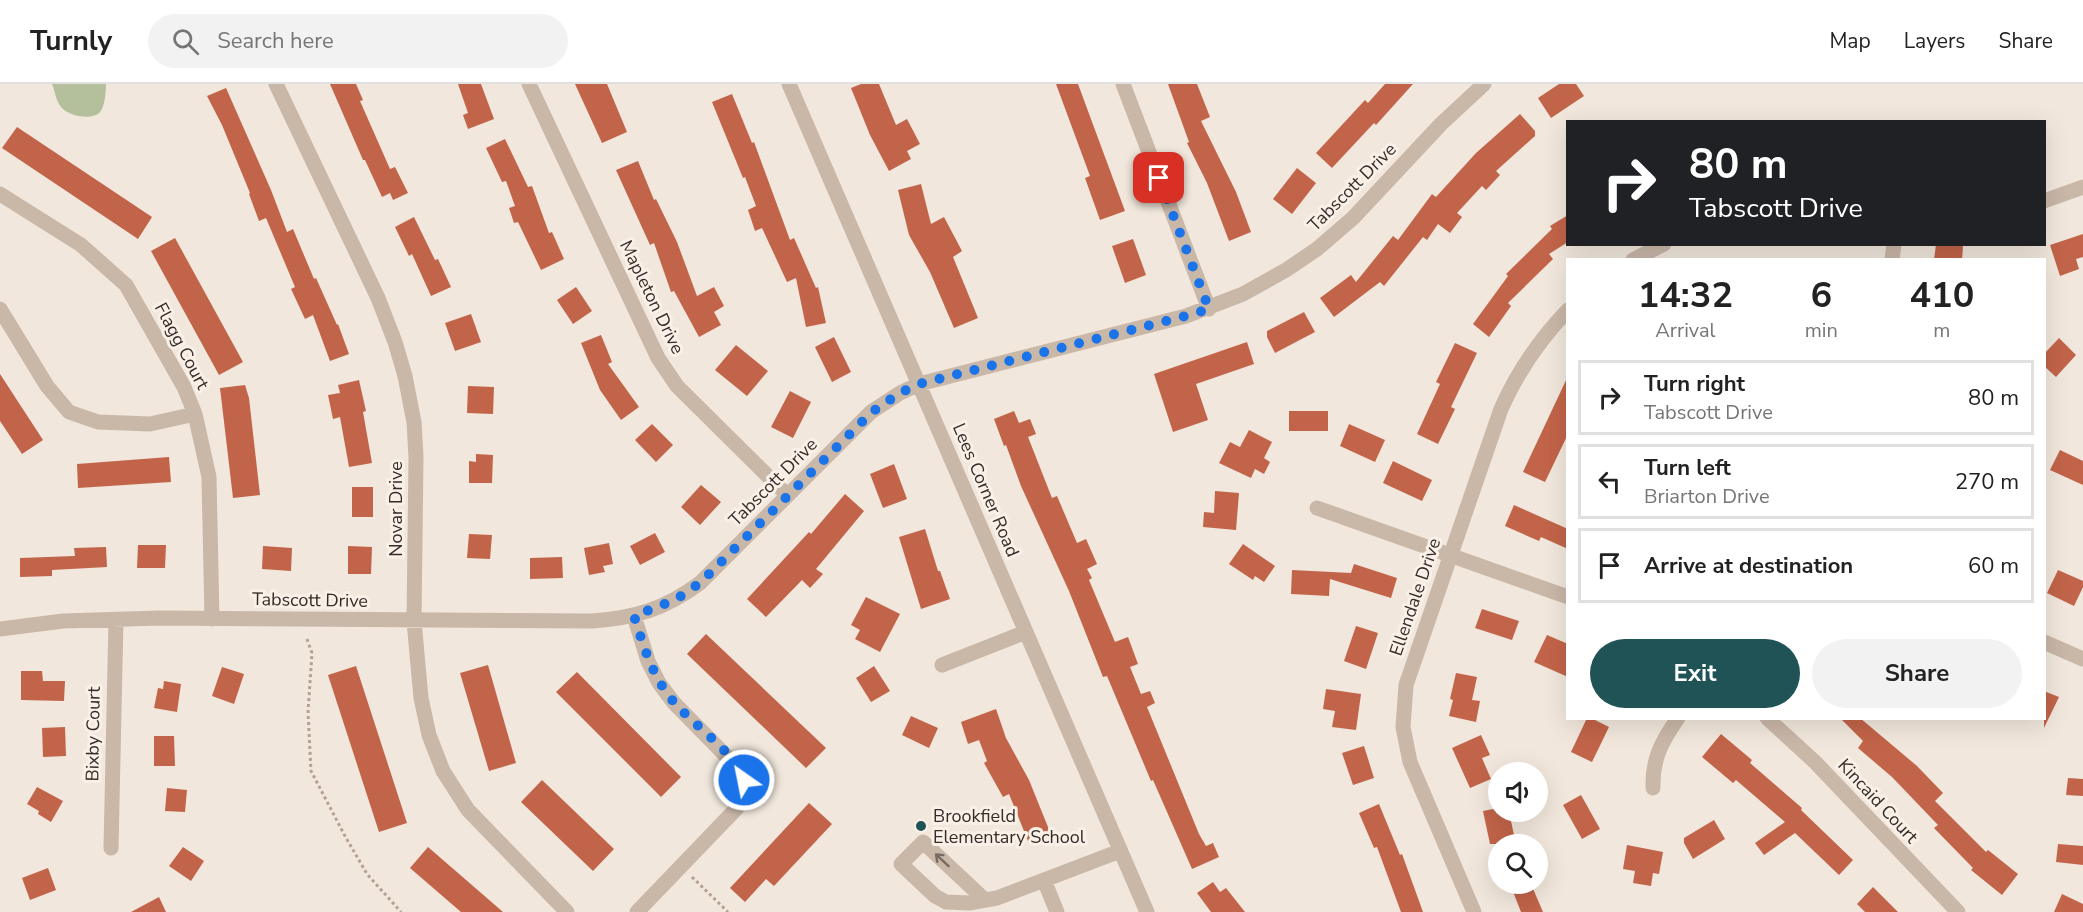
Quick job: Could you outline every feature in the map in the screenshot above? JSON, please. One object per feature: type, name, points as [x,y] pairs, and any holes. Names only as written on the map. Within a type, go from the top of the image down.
[{"type":"street","name":"Novar Drive","points":[[276,84],[378,298],[405,376],[414,422],[416,457],[414,621],[423,708],[429,735],[447,778],[474,817],[567,912]]},
{"type":"street","name":"Mapleton Drive","points":[[529,84],[658,358],[677,386],[787,495]]},
{"type":"street","name":"Lees Corner Road","points":[[789,84],[1147,912]]},
{"type":"street","points":[[1123,84],[1209,309]]},
{"type":"street","name":"Tabscott Drive","points":[[0,629],[63,621],[212,619],[592,621],[634,616],[675,600],[700,583],[872,412],[900,393],[919,384],[1209,309],[1286,270],[1317,249],[1353,218],[1441,124],[1484,84]]},
{"type":"street","points":[[2046,200],[2083,187]]},
{"type":"street","name":"Flagg Court","points":[[0,194],[81,245],[126,285],[184,387],[195,414],[209,477],[212,619]]},
{"type":"street","points":[[1637,258],[1660,246]]},
{"type":"street","points":[[0,309],[47,386],[69,412],[98,422],[150,424],[195,414]]},
{"type":"street","name":"Ellendale Drive","points":[[1474,912],[1412,768],[1406,748],[1403,727],[1406,685],[1502,409],[1530,355],[1566,312]]},
{"type":"street","points":[[1317,508],[1566,596]]},
{"type":"street","points":[[634,616],[648,661],[659,683],[674,703],[737,765],[744,780],[744,791],[737,808],[637,912]]},
{"type":"street","name":"Bixby Court","points":[[111,848],[116,620]]},
{"type":"street","points":[[942,665],[1026,632]]},
{"type":"street","points":[[2046,643],[2083,659]]},
{"type":"street","points":[[1653,788],[1652,774],[1656,756],[1677,720]]},
{"type":"street","name":"Kincaid Court","points":[[1769,720],[1815,762],[1958,912]]},
{"type":"street","points":[[985,900],[923,842],[901,864],[935,896],[946,902],[969,903],[997,898],[1120,851]]},
{"type":"street","points":[[1044,880],[1058,912]]},
{"type":"path","points":[[308,639],[312,653],[308,712],[311,771],[367,874],[401,912]]},
{"type":"path","points":[[689,874],[728,912]]},
{"type":"green space","points":[[52,84],[106,84],[102,109],[96,115],[86,117],[69,113],[59,105]]},
{"type":"building","points":[[330,84],[356,84],[363,100],[360,101],[390,169],[395,167],[408,193],[393,200],[390,193],[382,197]]},
{"type":"building","points":[[458,84],[481,84],[494,119],[468,129],[463,115],[468,113]]},
{"type":"building","points":[[575,84],[607,84],[627,132],[602,143]]},
{"type":"building","points":[[861,84],[879,84],[896,125],[907,119],[920,144],[907,151],[911,159],[889,171],[870,135],[851,88]]},
{"type":"building","points":[[1056,84],[1078,84],[1125,211],[1100,220],[1085,178],[1090,176]]},
{"type":"building","points":[[1168,84],[1197,84],[1210,117],[1201,121],[1236,192],[1251,232],[1229,241],[1207,183],[1187,143],[1189,142]]},
{"type":"building","points":[[1385,84],[1413,84],[1376,125],[1374,123],[1332,168],[1316,153],[1365,100],[1368,103]]},
{"type":"building","points":[[1559,84],[1576,84],[1584,96],[1551,118],[1538,98]]},
{"type":"building","points":[[226,88],[287,232],[293,229],[314,279],[316,278],[338,324],[349,354],[330,361],[313,315],[305,319],[291,289],[295,287],[266,218],[259,221],[222,125],[207,96]]},
{"type":"building","points":[[732,94],[752,143],[754,142],[790,240],[794,238],[816,288],[818,287],[826,323],[806,327],[796,278],[787,282],[762,228],[755,231],[748,210],[756,206],[712,102]]},
{"type":"building","points":[[1520,114],[1535,131],[1535,136],[1496,171],[1500,175],[1486,190],[1482,186],[1457,213],[1462,217],[1450,233],[1438,224],[1427,240],[1423,237],[1384,286],[1380,282],[1334,317],[1320,298],[1351,275],[1356,282],[1393,236],[1398,240],[1432,194],[1436,197],[1476,153]]},
{"type":"building","points":[[17,127],[152,217],[138,239],[2,148]]},
{"type":"building","points":[[505,139],[528,187],[532,186],[549,233],[552,232],[564,259],[541,270],[518,222],[514,223],[509,208],[515,206],[506,181],[502,182],[486,148]]},
{"type":"building","points":[[638,161],[654,200],[656,199],[677,242],[697,296],[714,287],[724,306],[714,312],[721,325],[699,337],[674,291],[671,292],[654,243],[650,245],[616,170]]},
{"type":"building","points":[[1297,168],[1316,183],[1292,214],[1273,199]]},
{"type":"building","points":[[921,184],[931,224],[944,217],[962,251],[953,257],[978,318],[954,328],[930,272],[909,235],[898,190]]},
{"type":"building","points":[[1566,216],[1566,243],[1549,254],[1553,259],[1508,303],[1511,306],[1489,337],[1473,324],[1508,276],[1506,274],[1552,229],[1550,226]]},
{"type":"building","points":[[414,217],[451,287],[431,296],[412,254],[409,256],[395,227]]},
{"type":"building","points":[[2083,234],[2083,257],[2076,259],[2079,269],[2060,276],[2050,245]]},
{"type":"building","points":[[175,238],[243,362],[219,375],[151,251]]},
{"type":"building","points":[[1133,239],[1146,275],[1125,283],[1112,246]]},
{"type":"building","points":[[1936,246],[1963,246],[1962,258],[1934,258]]},
{"type":"building","points":[[576,287],[592,311],[573,324],[557,300]]},
{"type":"building","points":[[1304,312],[1315,332],[1275,353],[1267,337],[1267,331]]},
{"type":"building","points":[[471,314],[481,342],[455,351],[445,323]]},
{"type":"building","points":[[601,335],[612,362],[608,364],[639,407],[621,420],[600,390],[581,343]]},
{"type":"building","points":[[834,337],[851,372],[832,382],[815,347]]},
{"type":"building","points":[[2059,338],[2076,355],[2056,377],[2046,368],[2046,352]]},
{"type":"building","points":[[1247,342],[1254,364],[1196,384],[1208,420],[1173,432],[1154,374]]},
{"type":"building","points":[[1455,343],[1477,353],[1451,407],[1455,409],[1438,444],[1417,434],[1440,384],[1436,382]]},
{"type":"building","points":[[736,345],[768,371],[747,396],[715,370]]},
{"type":"building","points":[[0,374],[43,440],[22,454],[0,421]]},
{"type":"building","points":[[359,380],[366,411],[363,412],[372,463],[349,467],[340,417],[333,419],[328,395],[340,393],[338,385]]},
{"type":"building","points":[[1566,380],[1566,438],[1545,482],[1523,472]]},
{"type":"building","points":[[245,385],[249,398],[260,495],[233,498],[220,388]]},
{"type":"building","points":[[468,386],[494,387],[493,414],[467,413]]},
{"type":"building","points":[[790,391],[811,402],[793,438],[771,427]]},
{"type":"building","points":[[1014,411],[1019,423],[1030,419],[1036,434],[1028,437],[1052,498],[1057,496],[1077,543],[1086,539],[1097,564],[1087,569],[1092,578],[1089,580],[1115,642],[1128,637],[1138,664],[1130,667],[1141,694],[1150,691],[1155,703],[1147,707],[1199,834],[1206,846],[1213,843],[1219,857],[1192,869],[1153,780],[1151,781],[1107,676],[1103,677],[1069,591],[1021,486],[1006,445],[1004,446],[994,419]]},
{"type":"building","points":[[1289,411],[1328,411],[1328,431],[1289,431]]},
{"type":"building","points":[[652,424],[673,445],[656,462],[635,440]]},
{"type":"building","points":[[1349,424],[1385,440],[1375,462],[1340,446]]},
{"type":"building","points":[[1249,430],[1272,442],[1264,458],[1270,462],[1264,474],[1255,469],[1251,478],[1219,463],[1230,442],[1240,447]]},
{"type":"building","points":[[2060,450],[2083,461],[2083,485],[2050,470]]},
{"type":"building","points":[[476,454],[493,455],[492,483],[469,483],[469,461],[476,462]]},
{"type":"building","points":[[169,457],[171,482],[78,488],[77,464]]},
{"type":"building","points":[[1393,461],[1432,480],[1422,501],[1383,483]]},
{"type":"building","points":[[894,464],[907,499],[883,508],[870,474]]},
{"type":"building","points":[[701,485],[721,502],[700,525],[681,507]]},
{"type":"building","points":[[352,487],[373,487],[373,517],[352,517]]},
{"type":"building","points":[[1215,491],[1239,493],[1236,530],[1203,527],[1204,512],[1214,513]]},
{"type":"building","points":[[845,494],[864,511],[816,569],[823,574],[810,588],[802,580],[766,617],[747,599],[809,532],[811,534]]},
{"type":"building","points":[[1514,505],[1566,528],[1566,548],[1541,537],[1539,541],[1505,526]]},
{"type":"building","points":[[925,529],[938,571],[940,571],[950,599],[921,609],[899,537]]},
{"type":"building","points":[[655,533],[665,552],[640,565],[630,546]]},
{"type":"building","points":[[469,534],[492,535],[490,559],[467,558]]},
{"type":"building","points":[[609,543],[613,564],[603,566],[605,572],[589,575],[584,548]]},
{"type":"building","points":[[1243,544],[1275,566],[1264,582],[1255,576],[1253,580],[1229,564]]},
{"type":"building","points":[[138,545],[166,545],[165,568],[137,568]]},
{"type":"building","points":[[263,546],[292,548],[291,571],[262,569]]},
{"type":"building","points":[[348,546],[372,547],[371,574],[348,574]]},
{"type":"building","points":[[106,547],[107,567],[52,570],[52,576],[20,577],[20,558],[75,556],[74,548]]},
{"type":"building","points":[[562,557],[563,578],[530,579],[530,558]]},
{"type":"building","points":[[1354,564],[1397,578],[1391,598],[1330,579],[1329,596],[1291,594],[1292,570],[1351,573]]},
{"type":"building","points":[[2058,570],[2083,581],[2083,587],[2074,606],[2047,593]]},
{"type":"building","points":[[866,597],[900,614],[880,652],[855,639],[860,630],[851,625]]},
{"type":"building","points":[[1482,609],[1519,621],[1512,640],[1475,628]]},
{"type":"building","points":[[1356,626],[1378,633],[1366,669],[1344,661]]},
{"type":"building","points":[[706,634],[826,748],[806,768],[687,654]]},
{"type":"building","points":[[1547,635],[1566,643],[1566,676],[1534,662]]},
{"type":"building","points":[[488,665],[516,763],[489,771],[460,673]]},
{"type":"building","points":[[356,666],[407,823],[379,832],[328,675]]},
{"type":"building","points":[[874,666],[890,691],[871,702],[856,678]]},
{"type":"building","points":[[222,667],[244,674],[234,704],[212,696]]},
{"type":"building","points":[[21,671],[42,671],[43,681],[65,681],[64,701],[21,700]]},
{"type":"building","points":[[577,672],[681,777],[661,797],[556,692]]},
{"type":"building","points":[[1456,673],[1477,677],[1472,700],[1480,701],[1476,722],[1449,716]]},
{"type":"building","points":[[164,681],[181,684],[177,712],[154,708],[158,688],[163,689]]},
{"type":"building","points":[[1326,689],[1361,694],[1356,730],[1332,727],[1335,711],[1323,709]]},
{"type":"building","points":[[2046,692],[2059,697],[2044,728],[2044,720],[2046,720]]},
{"type":"building","points":[[996,709],[1006,738],[1029,780],[1050,832],[1028,841],[1009,794],[1003,797],[984,763],[987,761],[979,740],[968,744],[961,722]]},
{"type":"building","points":[[911,716],[938,728],[929,748],[902,735]]},
{"type":"building","points":[[1586,720],[1595,720],[1609,727],[1592,762],[1571,752]]},
{"type":"building","points":[[1842,720],[1862,720],[1917,766],[1943,793],[1935,801],[1986,852],[1988,850],[2018,874],[2002,895],[1971,870],[1973,868],[1934,828],[1938,825],[1892,777],[1858,748],[1863,741]]},
{"type":"building","points":[[65,727],[66,756],[43,757],[42,728]]},
{"type":"building","points":[[1721,734],[1752,760],[1750,763],[1802,808],[1801,810],[1853,860],[1839,875],[1795,833],[1764,855],[1755,843],[1785,822],[1736,780],[1733,783],[1702,757]]},
{"type":"building","points":[[1481,735],[1490,755],[1482,758],[1488,772],[1488,780],[1470,788],[1452,748]]},
{"type":"building","points":[[154,736],[174,736],[175,766],[154,766]]},
{"type":"building","points":[[1364,746],[1374,778],[1353,785],[1342,753]]},
{"type":"building","points":[[2068,778],[2083,779],[2083,796],[2066,795]]},
{"type":"building","points":[[542,780],[614,849],[593,871],[521,802]]},
{"type":"building","points":[[37,787],[63,801],[51,822],[27,804]]},
{"type":"building","points":[[167,788],[187,790],[185,812],[165,811]]},
{"type":"building","points":[[1581,795],[1600,829],[1582,839],[1563,805]]},
{"type":"building","points":[[809,803],[832,824],[774,886],[766,879],[745,902],[730,888]]},
{"type":"building","points":[[1379,804],[1400,855],[1402,854],[1423,912],[1401,912],[1377,847],[1374,848],[1359,813]]},
{"type":"building","points":[[1488,810],[1488,822],[1511,822],[1514,834],[1488,835],[1483,811]]},
{"type":"building","points":[[1714,820],[1725,839],[1693,859],[1684,843],[1684,838]]},
{"type":"building","points":[[2058,844],[2083,846],[2083,865],[2056,862]]},
{"type":"building","points":[[1627,845],[1663,852],[1659,874],[1653,873],[1651,886],[1633,883],[1635,871],[1623,869]]},
{"type":"building","points":[[183,847],[204,861],[191,881],[169,866]]},
{"type":"building","points":[[428,847],[503,912],[461,912],[410,868]]},
{"type":"building","points":[[48,868],[56,890],[30,900],[22,878]]},
{"type":"building","points":[[1213,882],[1220,892],[1226,888],[1245,912],[1211,912],[1197,893]]},
{"type":"building","points":[[1873,887],[1898,912],[1865,912],[1857,904]]},
{"type":"building","points":[[1514,894],[1535,894],[1543,912],[1521,912]]},
{"type":"building","points":[[2062,894],[2083,904],[2083,912],[2054,912]]},
{"type":"building","points":[[159,897],[166,912],[131,912]]},
{"type":"place","name":"Brookfield Elementary School","points":[[921,826]]},
{"type":"route","points":[[744,780],[737,765],[674,703],[659,683],[648,661],[634,616],[675,600],[700,583],[839,443],[872,412],[900,393],[919,384],[1209,309],[1159,178]]}]
